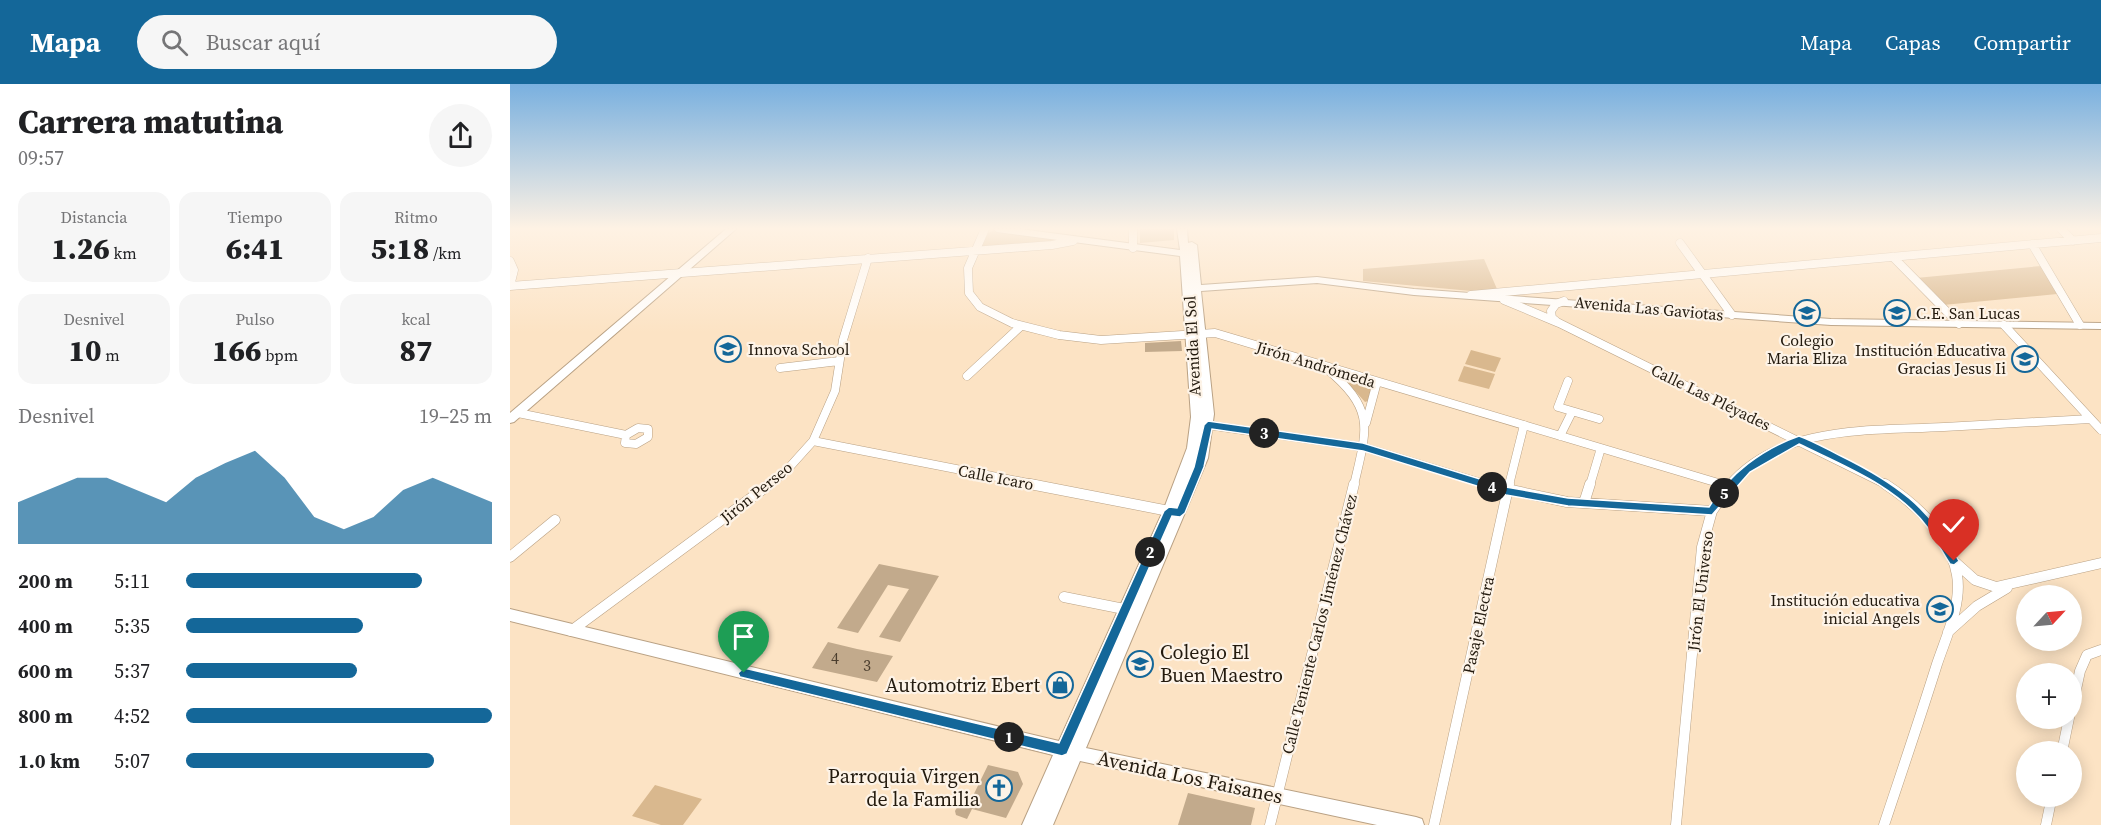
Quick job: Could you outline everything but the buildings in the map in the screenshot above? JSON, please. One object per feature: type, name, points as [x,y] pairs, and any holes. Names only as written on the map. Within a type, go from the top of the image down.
[{"type":"street","points":[[511,264],[514,270],[510,286],[796,264]]},
{"type":"street","points":[[513,414],[685,264]]},
{"type":"street","points":[[675,273],[687,264]]},
{"type":"street","name":"Jirón Perseo","points":[[571,631],[749,501],[786,471],[813,441],[829,408],[839,361],[866,264]]},
{"type":"street","name":"Jirón Andrómeda","points":[[970,264],[969,293],[980,307],[989,315],[1021,326],[1059,335],[1101,340],[1215,333],[1731,487]]},
{"type":"street","name":"Avenida El Sol","points":[[1045,825],[1069,752],[1124,609],[1199,467],[1208,425],[1191,264]]},
{"type":"street","points":[[1696,264],[1732,315]]},
{"type":"street","points":[[1468,295],[1820,264]]},
{"type":"street","points":[[1899,264],[1959,324]]},
{"type":"street","points":[[2043,264],[2080,325]]},
{"type":"street","name":"Avenida Las Gaviotas","points":[[1194,288],[1317,280],[1414,292],[1831,322],[2101,326]]},
{"type":"street","points":[[1546,288],[1543,295],[1550,301]]},
{"type":"street","name":"Calle Las Pléyades","points":[[1468,295],[1512,302],[1559,323],[1879,479],[1898,492],[1930,523],[1954,561],[1959,589],[1948,633],[1884,825]]},
{"type":"street","points":[[1559,323],[1552,318],[1551,311],[1556,304],[1564,301]]},
{"type":"street","points":[[2004,325],[2101,430]]},
{"type":"street","points":[[967,376],[1021,326]]},
{"type":"street","name":"Avenida El Sol","points":[[1030,825],[1069,752],[1174,512],[1189,462],[1196,428],[1197,334]]},
{"type":"street","points":[[780,368],[839,361]]},
{"type":"street","points":[[1322,365],[1348,390],[1366,423]]},
{"type":"street","points":[[1568,381],[1558,407],[1599,420]]},
{"type":"street","name":"Calle Teniente Carlos Jiménez Chávez","points":[[1270,825],[1377,382]]},
{"type":"street","points":[[1560,436],[1572,412]]},
{"type":"street","points":[[513,414],[626,435]]},
{"type":"street","name":"Jirón El Universo","points":[[1676,825],[1702,547],[1712,511],[1731,487],[1761,459],[1799,440],[1848,432],[2090,418]]},
{"type":"street","points":[[1208,425],[1363,447],[1506,491],[1584,503],[1712,511]]},
{"type":"street","name":"Pasaje Electra","points":[[1434,825],[1506,491],[1524,425]]},
{"type":"street","name":"Calle Icaro","points":[[813,441],[1174,512]]},
{"type":"street","points":[[1584,503],[1601,448]]},
{"type":"street","points":[[510,557],[555,519]]},
{"type":"street","points":[[1954,561],[1965,573],[1984,584],[1996,587],[2101,563]]},
{"type":"street","name":"Calle Las Pléyades","points":[[1948,633],[1977,606],[2013,584]]},
{"type":"street","points":[[1064,597],[1124,609]]},
{"type":"street","name":"Avenida Los Faisanes","points":[[510,615],[1069,752],[1416,825]]},
{"type":"street","points":[[2082,665],[2087,655],[2101,650]]},
{"type":"street","points":[[2046,825],[2050,807]]},
{"type":"shaded area","points":[[1429,264],[1486,264],[1497,289],[1471,291],[1363,281],[1363,269]]},
{"type":"shaded area","points":[[2041,266],[2057,294],[1943,305],[1916,278]]},
{"type":"shaded area","points":[[1471,350],[1501,358],[1495,372],[1465,364]]},
{"type":"shaded area","points":[[1464,366],[1495,374],[1489,389],[1458,381]]},
{"type":"shaded area","points":[[1339,373],[1372,384],[1368,401],[1365,402]]},
{"type":"shaded area","points":[[655,785],[702,799],[683,825],[661,825],[632,816]]},
{"type":"place","name":"Colegio Maria Eliza","points":[[1807,313]]},
{"type":"place","name":"C.E. San Lucas","points":[[1897,313]]},
{"type":"place","name":"Innova School","points":[[728,349]]},
{"type":"place","name":"Institución Educativa Gracias Jesus Ii","points":[[2025,359]]},
{"type":"place","name":"Institución educativa inicial Angels","points":[[1940,609]]},
{"type":"place","name":"Colegio El Buen Maestro","points":[[1140,664]]},
{"type":"place","name":"Automotriz Ebert","points":[[1060,685]]},
{"type":"place","name":"Parroquia Virgen de la Familia","points":[[999,788]]},
{"type":"route","points":[[744,673],[1062,750],[1169,511],[1180,513],[1199,467],[1208,425],[1363,447],[1506,491],[1568,502],[1712,511],[1721,496],[1746,470],[1776,450],[1799,440],[1860,469],[1898,492],[1930,523],[1954,561]]}]
